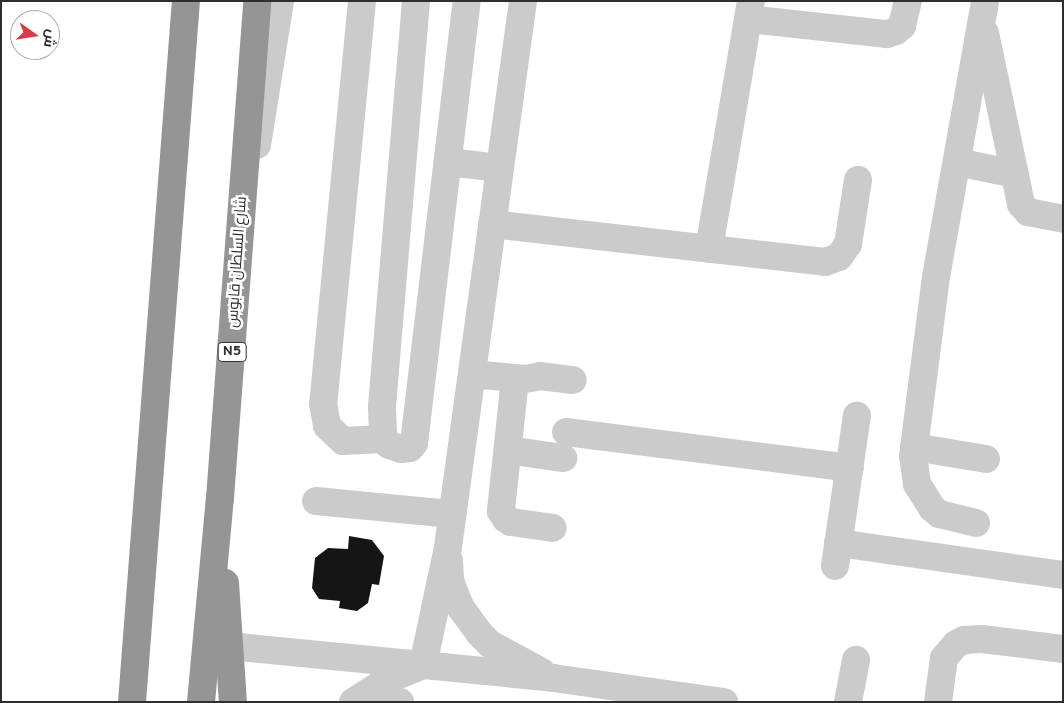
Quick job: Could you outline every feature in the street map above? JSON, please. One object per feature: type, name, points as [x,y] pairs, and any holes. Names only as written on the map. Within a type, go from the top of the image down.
[{"type":"highway","points":[[132,702],[186,1]]},
{"type":"highway","name":"شارع السلطان قابوس","points":[[201,702],[220,498],[257,1]]},
{"type":"highway","points":[[220,498],[233,702]]},
{"type":"lane","points":[[239,256],[280,1]]},
{"type":"lane","points":[[362,1],[323,403],[327,426],[343,441],[383,439]]},
{"type":"lane","points":[[416,1],[382,406],[383,439],[389,445],[401,449],[410,448],[414,443],[467,1]]},
{"type":"lane","points":[[422,665],[448,547],[523,1]]},
{"type":"lane","points":[[709,249],[750,10],[887,34],[896,31],[902,26],[908,1]]},
{"type":"lane","points":[[976,523],[939,514],[926,500],[914,475],[914,447],[936,277],[984,10]]},
{"type":"lane","points":[[984,10],[1014,174],[1024,209],[1063,219]]},
{"type":"lane","points":[[448,162],[500,168]]},
{"type":"lane","points":[[957,162],[1014,174]]},
{"type":"lane","points":[[492,224],[825,262],[833,261],[845,252],[848,244],[858,180]]},
{"type":"lane","points":[[473,366],[527,366],[528,377],[508,450],[502,506],[503,516],[511,522],[553,528]]},
{"type":"lane","points":[[528,377],[573,380]]},
{"type":"lane","points":[[858,416],[836,555],[1063,575]]},
{"type":"lane","points":[[508,450],[564,445],[850,468]]},
{"type":"lane","points":[[914,447],[986,459]]},
{"type":"lane","points":[[316,500],[452,514]]},
{"type":"lane","points":[[448,547],[450,580],[461,608],[474,627],[490,644],[553,678]]},
{"type":"lane","points":[[938,702],[944,658],[956,644],[964,640],[982,639],[1063,649]]},
{"type":"lane","points":[[229,646],[553,678],[641,696],[724,702]]},
{"type":"lane","points":[[848,702],[856,660]]},
{"type":"lane","points":[[353,702],[389,679],[422,665]]},
{"type":"lane","points":[[371,702],[400,702]]},
{"type":"building","points":[[349,536],[372,540],[384,556],[379,585],[372,584],[368,603],[357,611],[339,608],[340,601],[319,599],[312,588],[315,558],[328,548],[348,549]]}]
